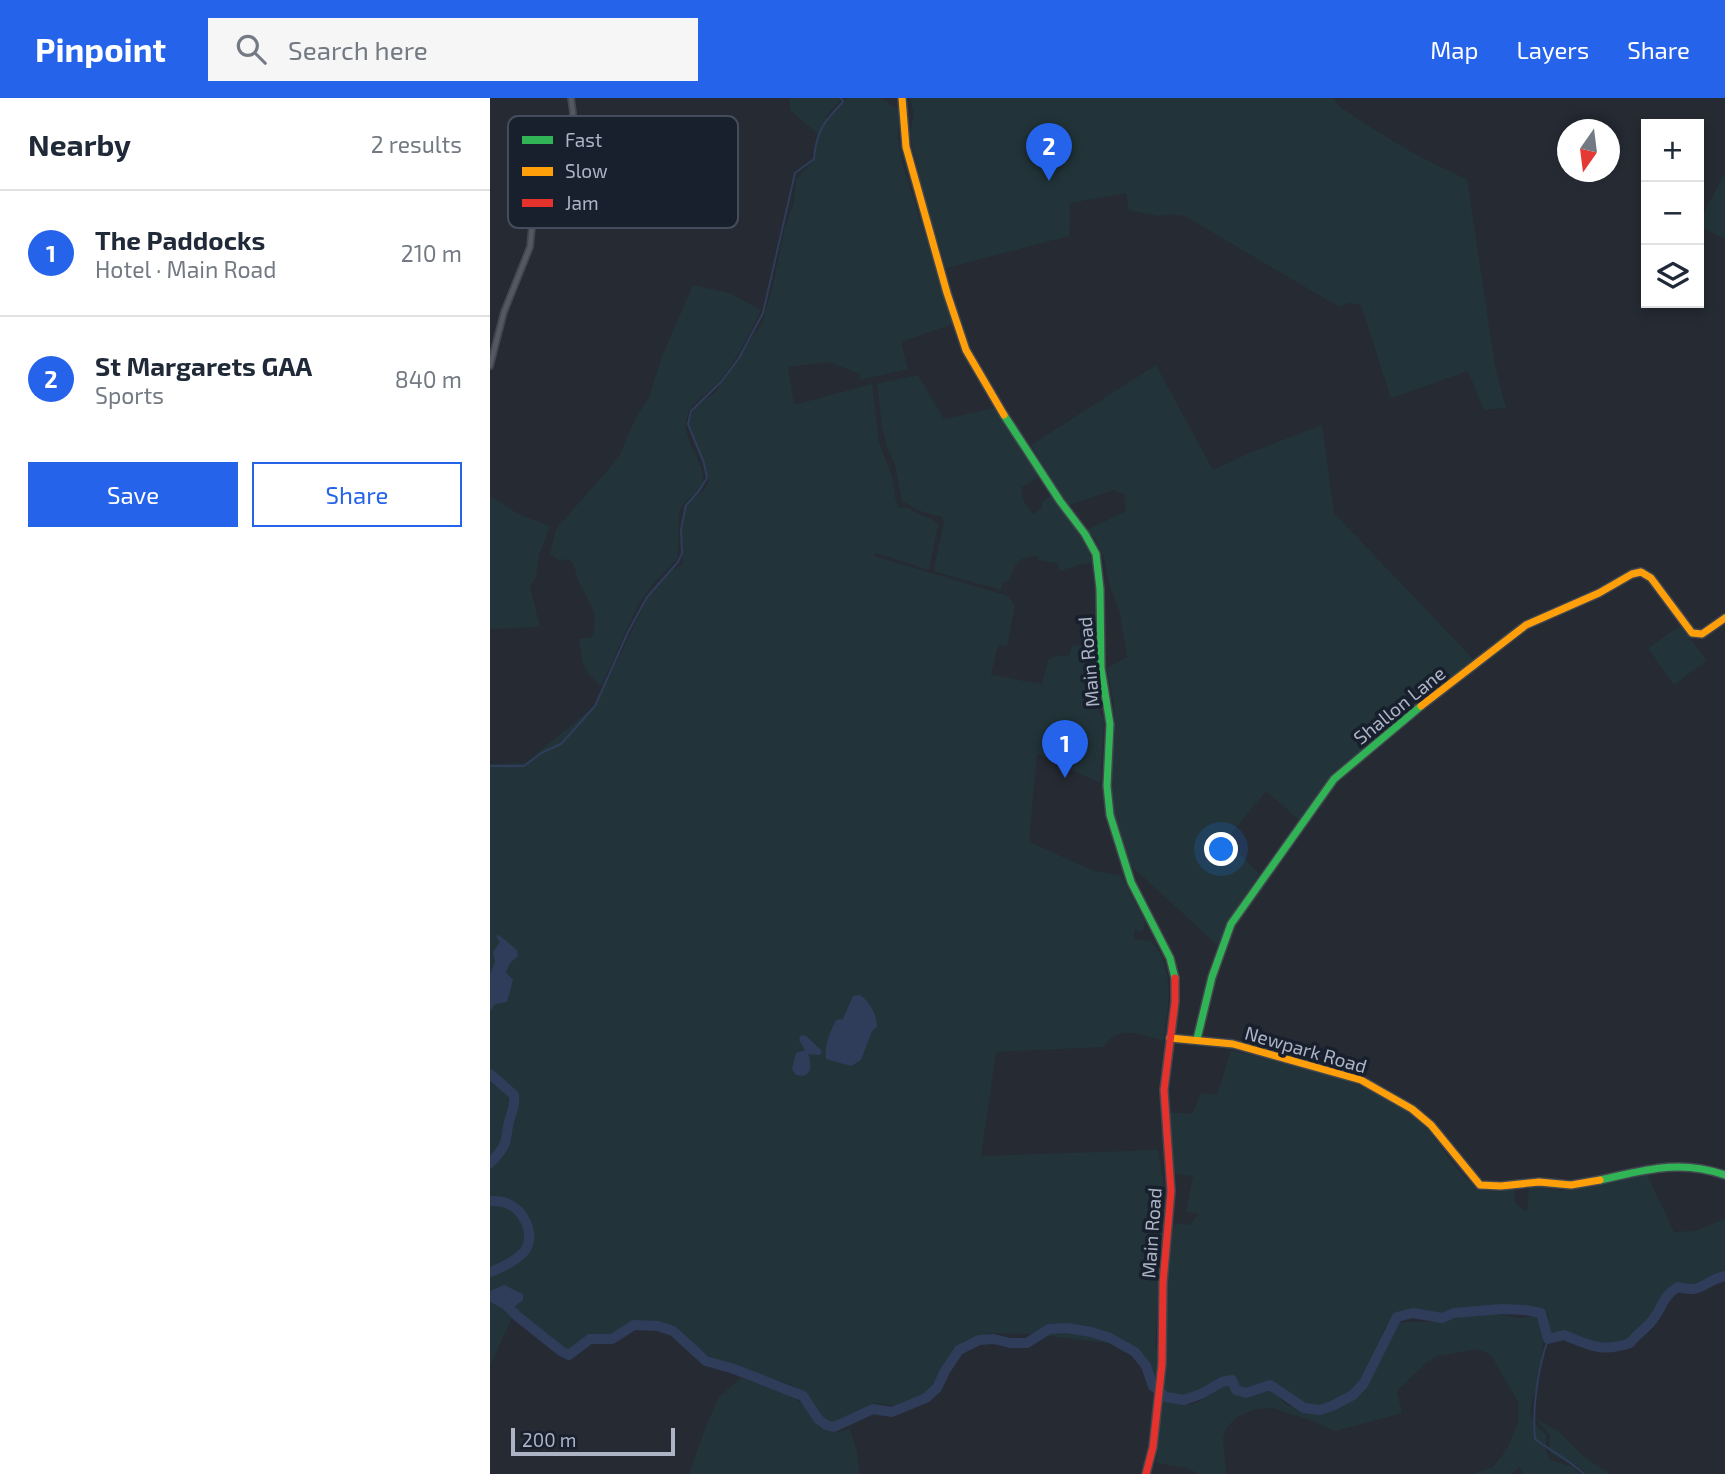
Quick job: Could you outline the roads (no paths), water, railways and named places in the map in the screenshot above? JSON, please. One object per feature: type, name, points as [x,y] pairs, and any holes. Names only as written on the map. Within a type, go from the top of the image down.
[{"type":"main road","name":"Main Road","points":[[902,98],[906,147],[947,293],[967,350],[990,394],[1060,501],[1086,534],[1096,554],[1100,589],[1101,668],[1110,724],[1107,786],[1110,814],[1131,882],[1172,965],[1175,1002],[1164,1090],[1171,1191],[1163,1283],[1161,1383],[1153,1447],[1146,1474]]},
{"type":"main road","name":"Shallon Lane","points":[[1197,1039],[1212,977],[1231,925],[1306,816],[1345,768],[1367,753],[1447,684],[1526,625],[1599,593],[1632,574],[1641,572],[1651,578],[1692,633],[1702,634],[1725,618]]},
{"type":"main road","name":"Newpark Road","points":[[1170,1038],[1233,1044],[1345,1074],[1372,1085],[1412,1109],[1431,1125],[1480,1185],[1495,1187],[1541,1181],[1569,1185],[1664,1166],[1693,1167],[1725,1175]]},
{"type":"street","points":[[570,98],[573,116]]},
{"type":"street","points":[[490,366],[504,312],[530,247],[532,228]]},
{"type":"water","points":[[499,935],[517,950],[518,956],[510,963],[506,972],[513,980],[507,1002],[495,1004],[490,1012],[490,974],[495,962],[493,952],[500,942],[496,936]]},
{"type":"water","points":[[860,995],[872,1009],[877,1027],[872,1031],[861,1060],[851,1066],[826,1059],[827,1044],[836,1020],[843,1019],[853,996]]},
{"type":"water","points":[[801,1035],[806,1036],[822,1051],[820,1055],[808,1054],[810,1070],[803,1076],[796,1075],[792,1069],[796,1053],[805,1050],[799,1040]]},
{"type":"water","points":[[504,1285],[523,1294],[523,1300],[510,1312],[490,1301],[490,1291]]},
{"type":"waterway","points":[[490,766],[524,766],[543,752],[561,744],[595,706],[647,597],[678,562],[682,553],[681,529],[686,505],[707,478],[704,463],[688,424],[691,411],[721,382],[739,358],[763,313],[795,173],[814,159],[819,134],[826,121],[843,102],[841,98]]},
{"type":"waterway","points":[[490,1074],[514,1095],[505,1142],[490,1163]]},
{"type":"waterway","points":[[490,1201],[504,1202],[518,1210],[526,1222],[529,1235],[526,1249],[519,1256],[490,1272]]},
{"type":"waterway","points":[[490,1296],[505,1304],[569,1355],[590,1339],[612,1339],[634,1325],[658,1326],[673,1331],[706,1361],[803,1396],[818,1419],[834,1427],[873,1409],[892,1412],[926,1398],[937,1388],[959,1350],[979,1340],[1027,1343],[1049,1329],[1067,1328],[1110,1338],[1135,1352],[1146,1366],[1153,1386],[1166,1397],[1184,1400],[1232,1380],[1236,1390],[1246,1393],[1270,1385],[1304,1408],[1320,1410],[1353,1395],[1364,1383],[1397,1317],[1413,1313],[1442,1318],[1454,1313],[1525,1310],[1541,1313],[1548,1339],[1564,1335],[1596,1346],[1620,1346],[1630,1343],[1648,1326],[1668,1295],[1678,1287],[1698,1288],[1725,1276]]},
{"type":"waterway","points":[[1548,1339],[1537,1388],[1535,1439],[1584,1474]]},
{"type":"place","name":"St Margarets GAA","points":[[1049,181]]},
{"type":"place","name":"The Paddocks","points":[[1065,778]]}]
